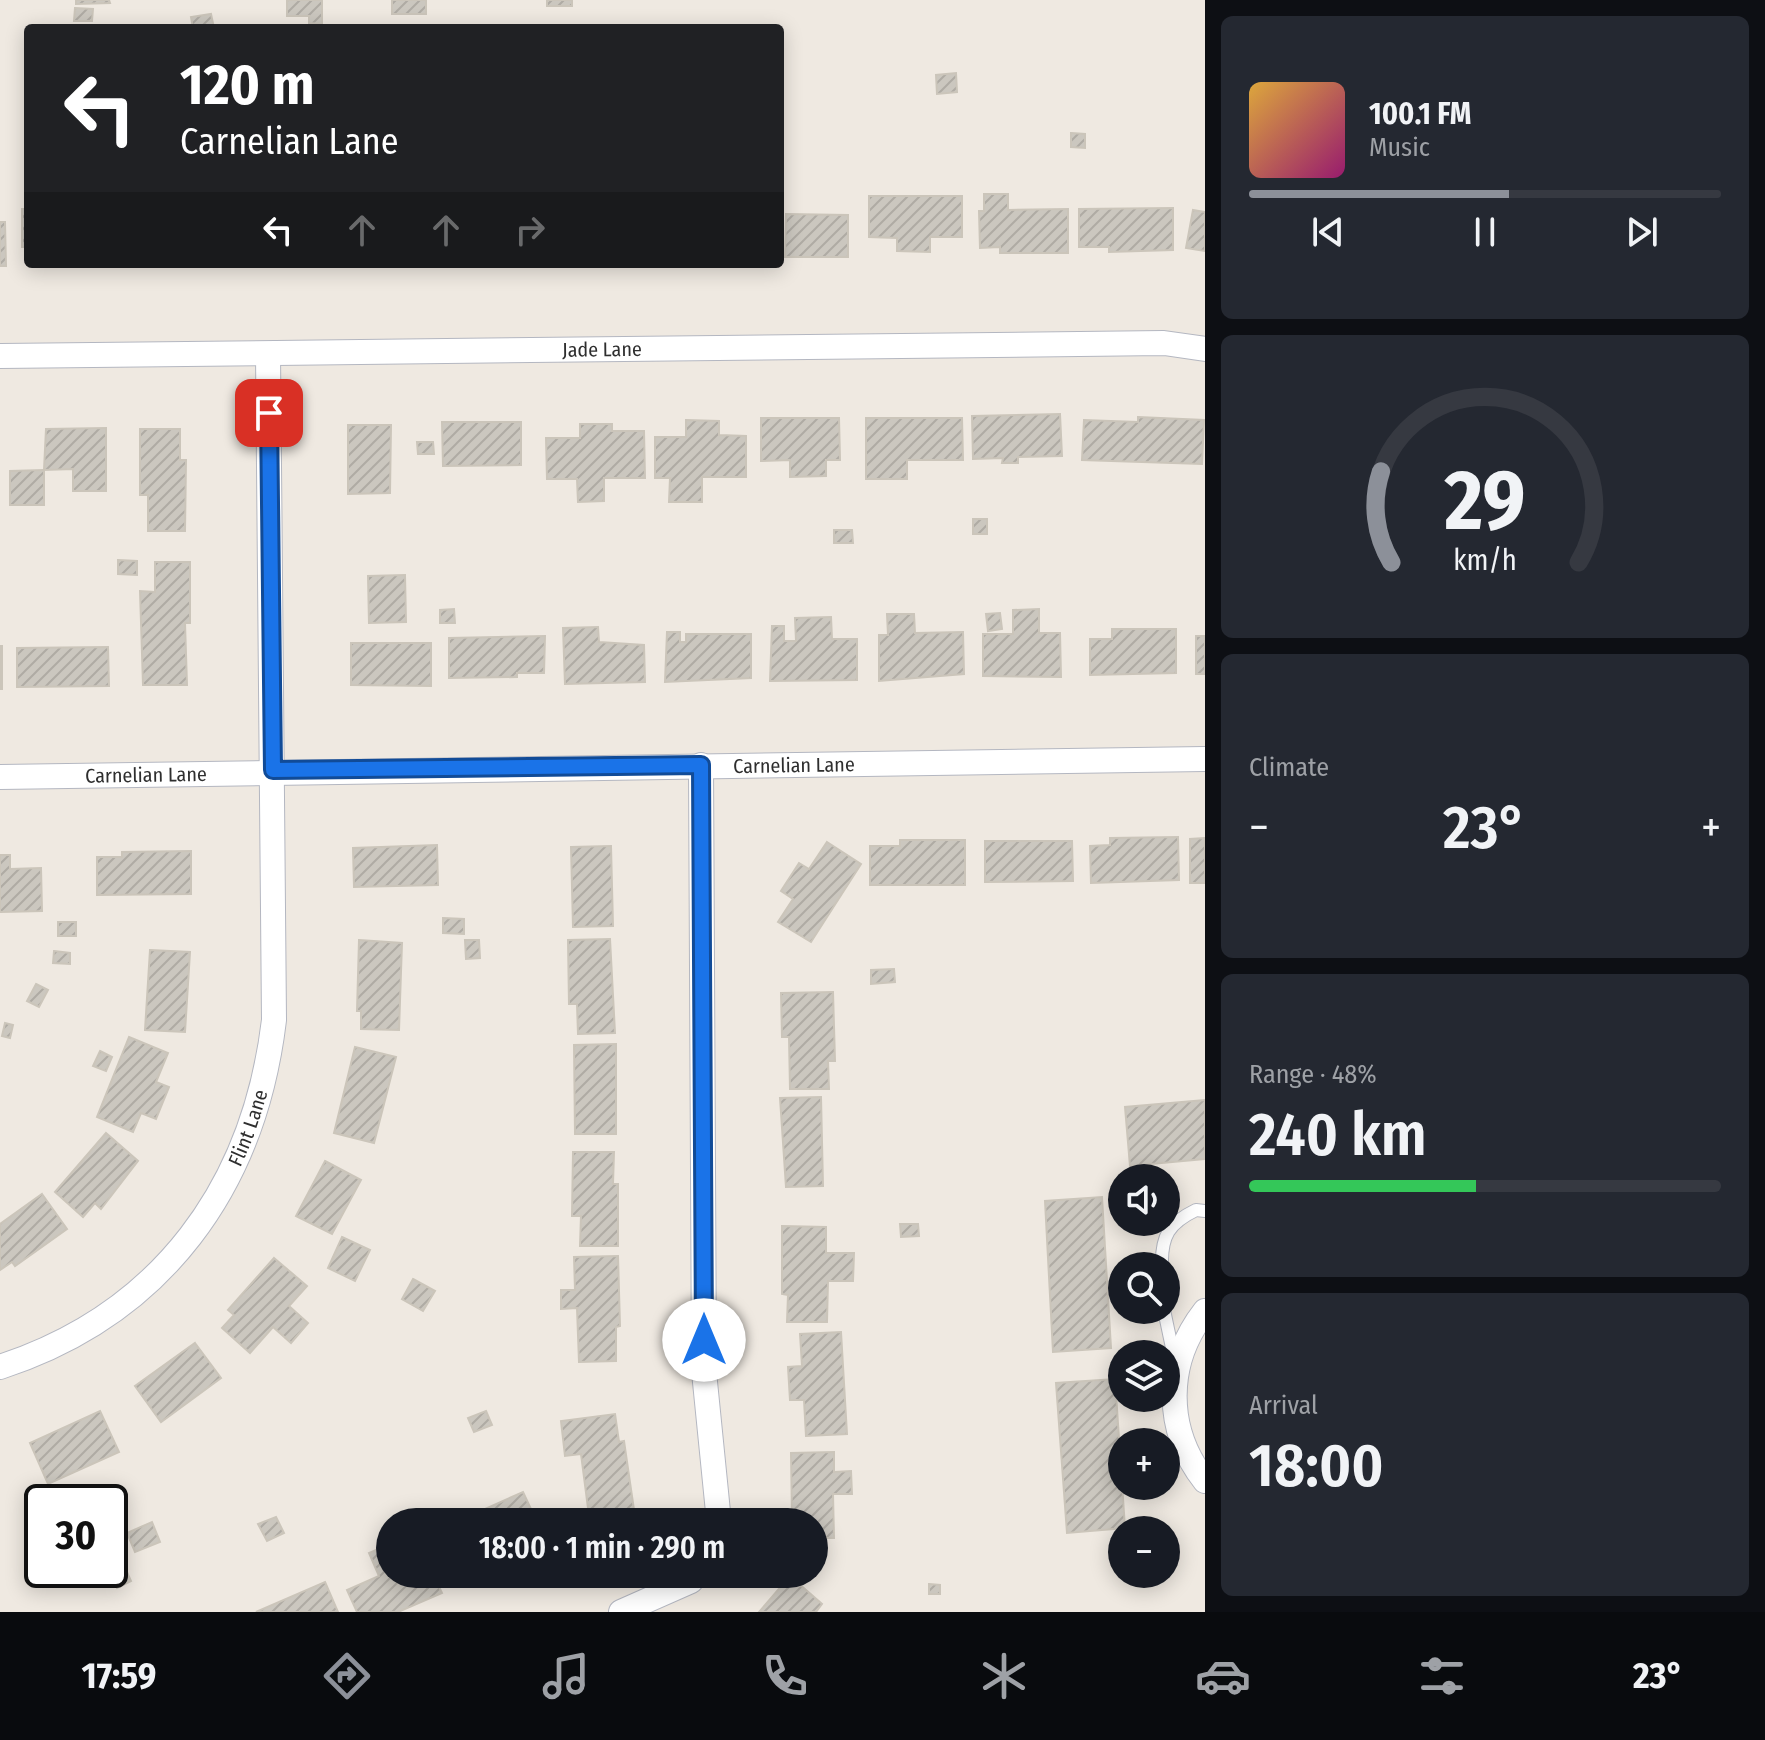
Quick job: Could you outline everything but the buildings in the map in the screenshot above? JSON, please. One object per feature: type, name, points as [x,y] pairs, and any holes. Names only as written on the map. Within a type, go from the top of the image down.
[{"type":"street","name":"Jade Lane","points":[[0,356],[1164,343],[1205,349]]},
{"type":"street","name":"Flint Lane","points":[[0,1367],[79,1334],[130,1299],[162,1270],[197,1228],[228,1177],[254,1122],[268,1070],[274,1020],[268,354]]},
{"type":"street","name":"Carnelian Lane","points":[[0,777],[273,770],[1205,759]]},
{"type":"street","points":[[701,765],[704,1372],[718,1508]]},
{"type":"street","points":[[1180,1355],[1205,1311]]},
{"type":"street","points":[[1176,1412],[1185,1443],[1205,1481]]},
{"type":"street","points":[[621,1612],[675,1588]]},
{"type":"lane","points":[[1161,1252],[1161,1243],[1168,1229],[1196,1210],[1205,1211]]},
{"type":"route","points":[[269,413],[273,770],[701,765],[704,1340]]}]
